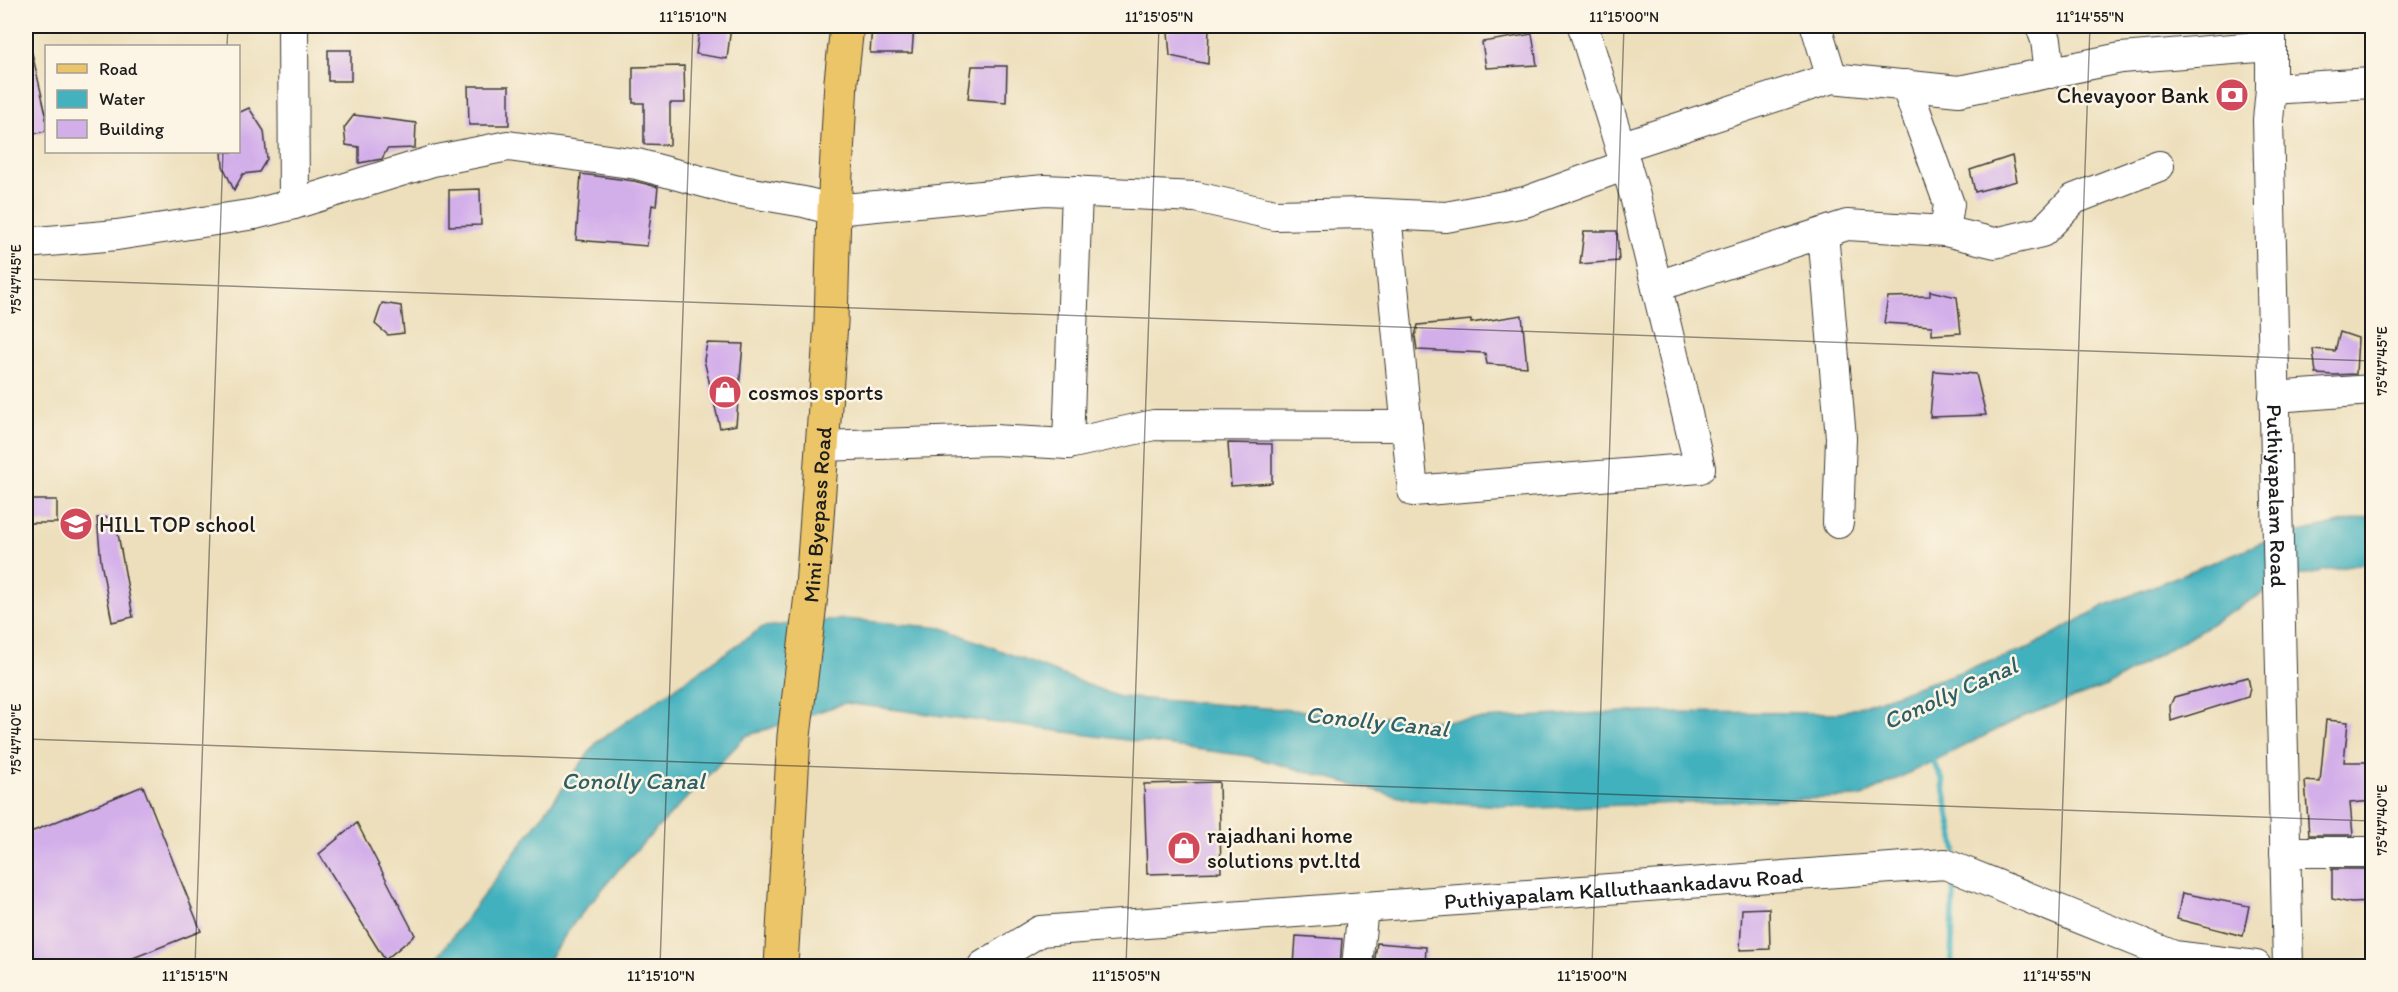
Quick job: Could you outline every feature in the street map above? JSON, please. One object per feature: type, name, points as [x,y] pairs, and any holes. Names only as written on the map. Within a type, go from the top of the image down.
[{"type":"main road","name":"Mini Byepass Road","points":[[781,966],[794,736],[812,587],[831,323],[834,210],[841,81],[847,26]]},
{"type":"street","points":[[293,26],[294,204]]},
{"type":"street","points":[[1386,214],[1413,491],[1700,468],[1657,286],[1623,156],[1582,26]]},
{"type":"street","points":[[1816,26],[1832,78]]},
{"type":"street","points":[[2041,26],[2046,40],[2050,73]]},
{"type":"street","points":[[26,243],[117,235],[255,214],[434,161],[508,146],[637,164],[734,190],[804,202],[834,210],[1045,190],[1196,197],[1275,215],[1364,213],[1446,218],[1525,202],[1623,156],[1832,78],[1959,91],[2121,58],[2270,36]]},
{"type":"street","name":"Puthiyapalam Road","points":[[2270,36],[2271,89],[2268,120],[2288,966]]},
{"type":"street","points":[[2271,89],[2373,83]]},
{"type":"street","points":[[1906,85],[1949,204],[1945,231]]},
{"type":"street","points":[[1657,286],[1847,225],[1945,231],[1995,243],[2042,232],[2074,199],[2158,166]]},
{"type":"street","points":[[1068,444],[1077,191]]},
{"type":"street","points":[[1823,233],[1841,438],[1838,523]]},
{"type":"street","points":[[2274,397],[2372,390]]},
{"type":"street","points":[[822,446],[994,440],[1068,444],[1154,425],[1407,426]]},
{"type":"street","points":[[2285,852],[2373,852]]},
{"type":"street","name":"Puthiyapalam Kalluthaankadavu Road","points":[[983,966],[1040,931],[1946,864],[2174,956],[2256,966]]},
{"type":"street","points":[[1358,966],[1363,907]]},
{"type":"water","name":"Conolly Canal","points":[[2372,516],[2372,562],[2290,577],[2106,686],[2025,716],[1860,797],[1536,808],[1411,800],[1248,756],[845,703],[746,736],[624,863],[573,924],[544,966],[431,966],[597,742],[763,627],[843,619],[943,628],[1119,697],[1437,721],[1625,712],[1840,713],[2025,650],[2104,606],[2273,538]]},
{"type":"building","points":[[700,26],[731,26],[727,59],[696,54]]},
{"type":"building","points":[[872,26],[914,26],[912,53],[870,53]]},
{"type":"building","points":[[1176,26],[1209,26],[1208,64],[1170,56],[1168,32],[1176,29]]},
{"type":"building","points":[[1532,34],[1537,65],[1486,68],[1482,42]]},
{"type":"building","points":[[328,50],[351,50],[351,81],[328,81]]},
{"type":"building","points":[[32,53],[45,110],[45,131],[26,136],[26,54]]},
{"type":"building","points":[[684,66],[685,103],[670,103],[670,145],[644,144],[644,103],[633,103],[633,67]]},
{"type":"building","points":[[972,66],[1007,66],[1006,102],[968,99]]},
{"type":"building","points":[[468,86],[509,86],[509,125],[469,125]]},
{"type":"building","points":[[249,108],[264,131],[267,159],[259,172],[243,174],[234,190],[223,166],[222,153],[240,153],[240,112]]},
{"type":"building","points":[[354,115],[416,123],[415,148],[387,149],[382,159],[359,163],[359,147],[346,145],[344,128]]},
{"type":"building","points":[[2012,156],[2017,181],[1975,192],[1970,170]]},
{"type":"building","points":[[581,174],[634,181],[658,187],[656,206],[652,205],[647,246],[576,240]]},
{"type":"building","points":[[480,189],[481,225],[449,226],[449,190]]},
{"type":"building","points":[[1584,231],[1617,231],[1619,261],[1580,264]]},
{"type":"building","points":[[1930,291],[1957,297],[1961,333],[1932,335],[1932,326],[1884,323],[1888,297],[1930,296]]},
{"type":"building","points":[[382,303],[401,306],[404,333],[388,335],[375,324]]},
{"type":"building","points":[[1522,315],[1527,367],[1487,364],[1485,353],[1417,350],[1415,336],[1418,325],[1471,320],[1471,323]]},
{"type":"building","points":[[2340,332],[2358,338],[2356,374],[2316,374],[2313,349],[2335,351]]},
{"type":"building","name":"cosmos sports","points":[[707,343],[743,344],[736,425],[720,428],[704,360]]},
{"type":"building","points":[[1934,371],[1976,374],[1986,415],[1930,417]]},
{"type":"building","points":[[1228,443],[1272,444],[1272,483],[1231,486]]},
{"type":"building","points":[[26,500],[57,500],[57,523],[26,523]]},
{"type":"building","points":[[115,517],[133,617],[112,622],[101,562],[97,518]]},
{"type":"building","points":[[2248,677],[2250,687],[2248,697],[2171,721],[2170,706],[2174,697]]},
{"type":"building","points":[[2326,720],[2348,722],[2344,762],[2373,762],[2373,801],[2350,803],[2353,835],[2309,835],[2305,781],[2320,782]]},
{"type":"building","name":"rajadhani home solutions pvt.ltd","points":[[1219,782],[1221,872],[1147,874],[1144,784]]},
{"type":"building","points":[[143,786],[201,931],[113,966],[26,966],[26,834]]},
{"type":"building","points":[[357,823],[415,935],[385,960],[319,854]]},
{"type":"building","points":[[2332,869],[2373,869],[2373,902],[2351,903],[2332,899]]},
{"type":"building","points":[[2182,893],[2249,906],[2243,936],[2177,919]]},
{"type":"building","points":[[1769,908],[1770,949],[1740,950],[1742,909]]},
{"type":"building","points":[[1296,936],[1342,939],[1340,966],[1294,966]]},
{"type":"building","points":[[1377,943],[1426,947],[1425,966],[1374,966]]},
{"type":"waterway","points":[[1930,756],[1942,779],[1956,850]]},
{"type":"waterway","points":[[1951,966],[1954,886]]},
{"type":"place","name":"Chevayoor Bank","points":[[2232,95]]},
{"type":"place","name":"cosmos sports","points":[[725,392]]},
{"type":"place","name":"HILL TOP school","points":[[76,524]]},
{"type":"place","name":"rajadhani home solutions pvt.ltd","points":[[1184,848]]}]
